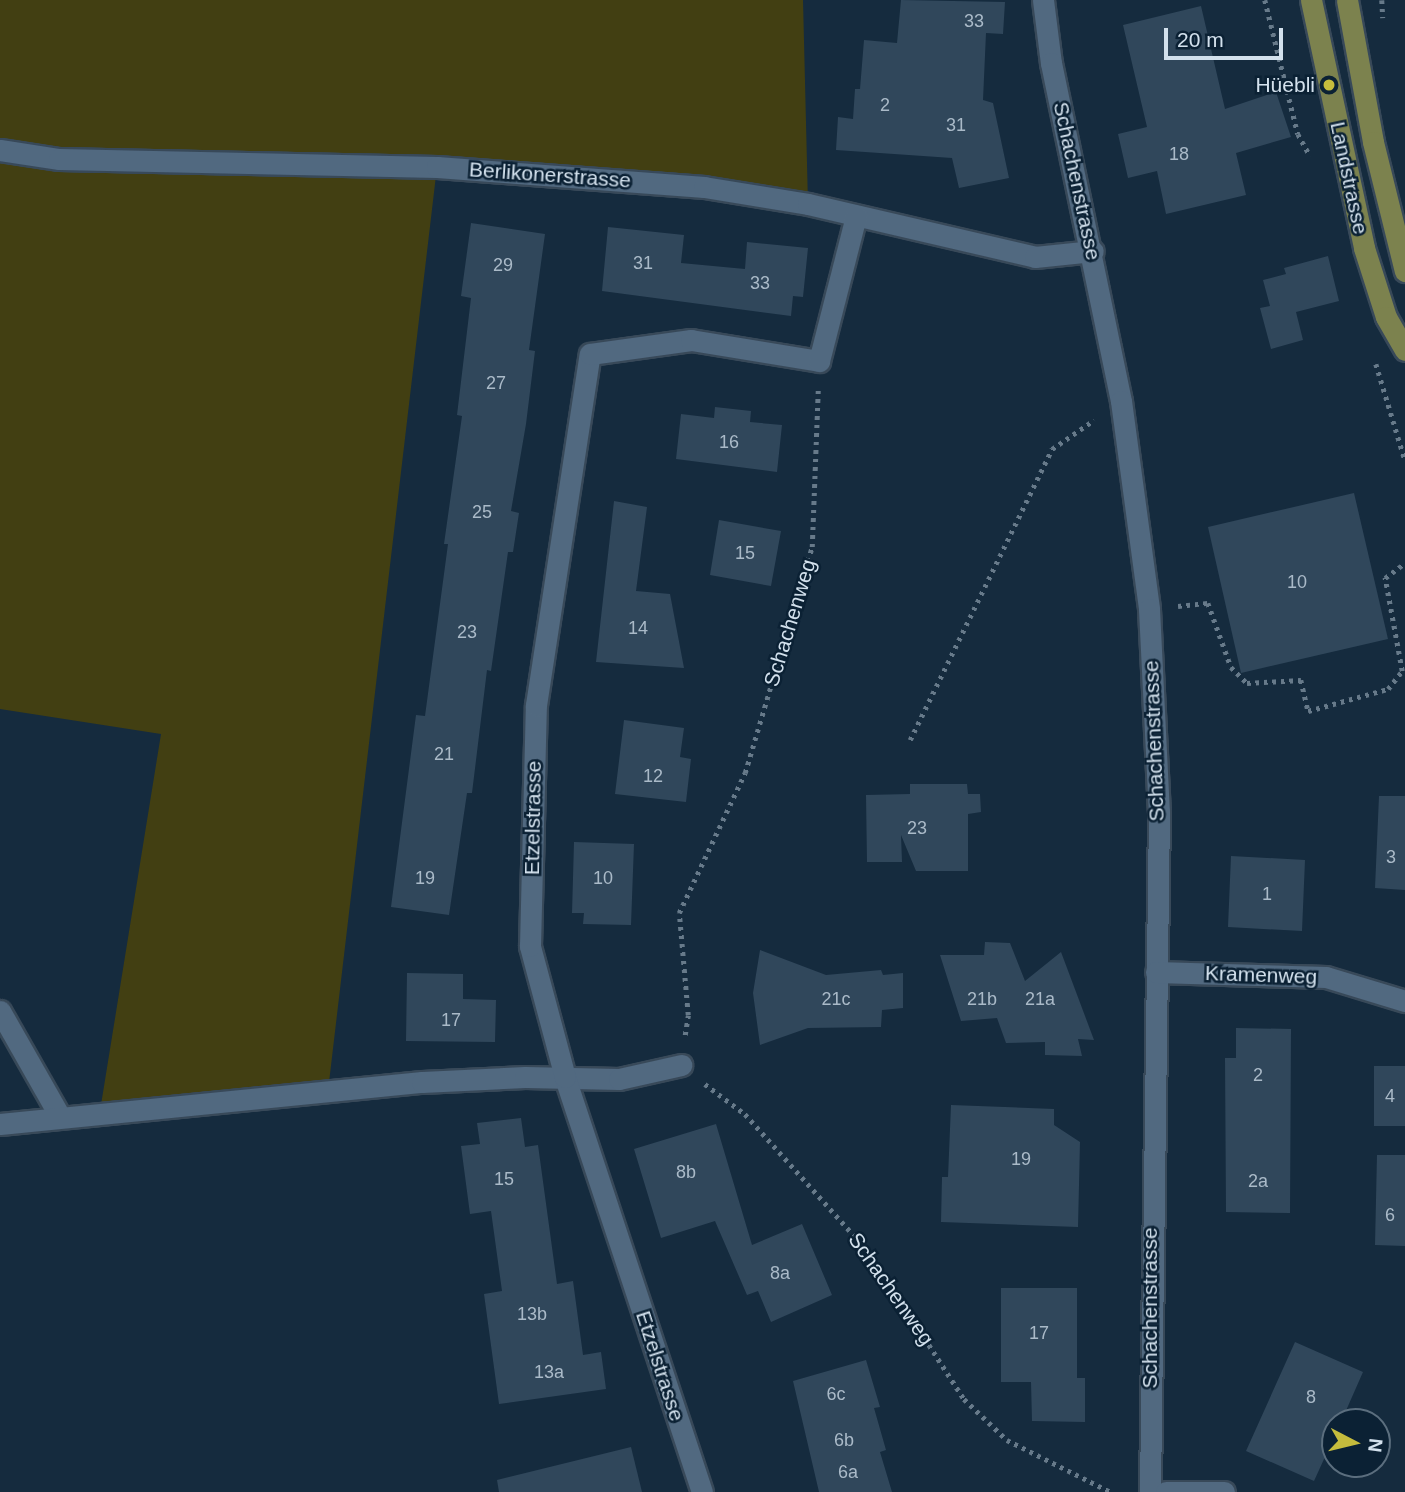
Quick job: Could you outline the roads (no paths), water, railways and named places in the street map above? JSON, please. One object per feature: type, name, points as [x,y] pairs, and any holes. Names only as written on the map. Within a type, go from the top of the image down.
[{"type":"main road","name":"Landstrasse","points":[[1311,0],[1364,248],[1386,317],[1405,350]]},
{"type":"main road","name":"Landstrasse","points":[[1347,0],[1400,233],[1405,271]]},
{"type":"street","name":"Schachenstrasse","points":[[1043,0],[1051,63],[1093,251],[1121,401],[1149,608],[1159,812],[1150,1492]]},
{"type":"street","name":"Berlikonerstrasse","points":[[0,150],[59,159],[534,173],[704,187],[856,216],[1035,257],[1093,251]]},
{"type":"street","name":"Etzelstrasse","points":[[702,1492],[565,1077],[530,946],[536,705],[590,354],[691,340],[819,361],[856,216]]},
{"type":"street","name":"Kramenweg","points":[[1156,972],[1326,977],[1405,1001]]},
{"type":"street","points":[[0,1011],[59,1115]]},
{"type":"street","points":[[0,1124],[59,1115],[422,1082],[565,1077],[619,1079],[681,1065]]},
{"type":"street","points":[[1166,1492],[1224,1492]]},
{"type":"place","name":"Hüebli","points":[[1329,85]]}]
